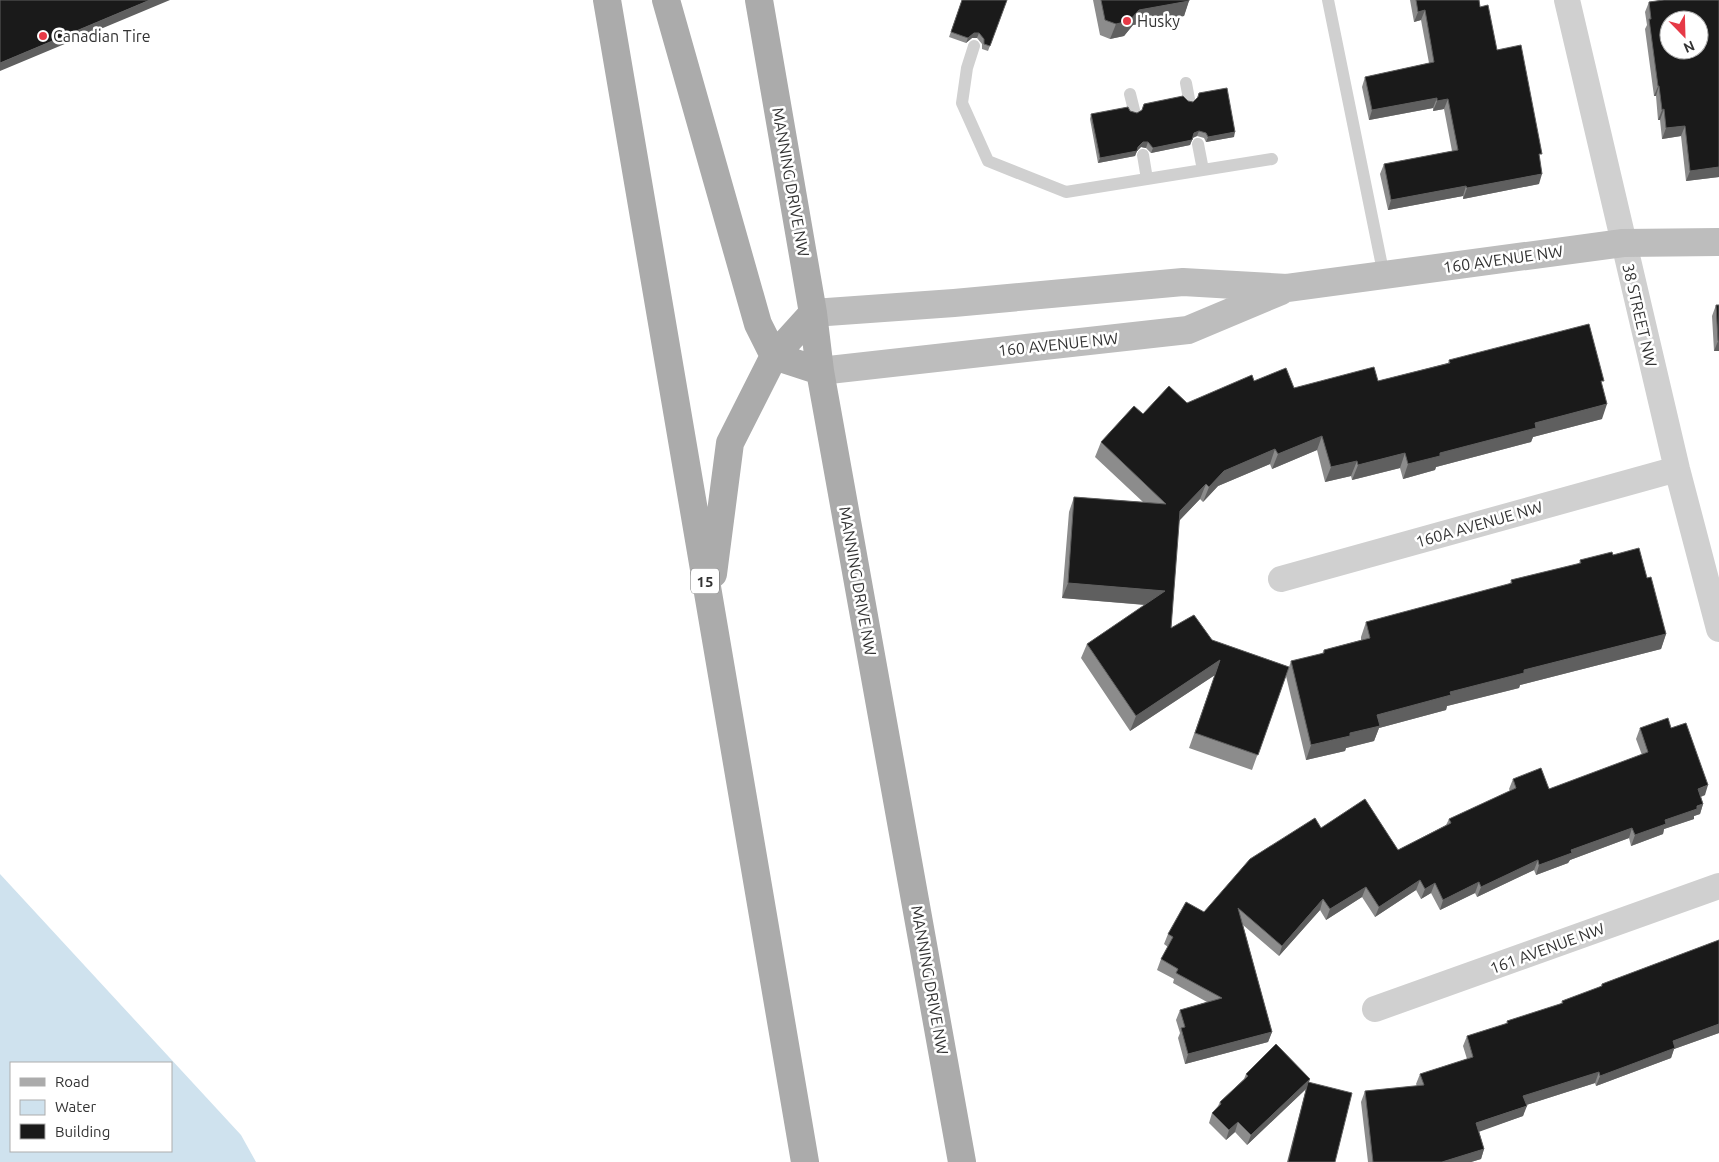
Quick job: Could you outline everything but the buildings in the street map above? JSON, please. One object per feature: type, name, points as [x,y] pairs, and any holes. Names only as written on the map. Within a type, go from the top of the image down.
[{"type":"main road","name":"15","points":[[607,0],[805,1162]]},
{"type":"main road","points":[[666,0],[758,324],[774,356],[820,371]]},
{"type":"main road","name":"MANNING DRIVE NW","points":[[759,0],[813,313],[820,371],[962,1162]]},
{"type":"main road","points":[[709,600],[730,443],[774,356],[813,313]]},
{"type":"street","name":"38 STREET NW","points":[[1567,0],[1677,469],[1719,629]]},
{"type":"street","name":"160 AVENUE NW","points":[[813,313],[954,303],[1183,282],[1287,288],[1623,242],[1719,242]]},
{"type":"street","name":"160 AVENUE NW","points":[[820,371],[1188,330],[1287,288]]},
{"type":"street","name":"160A AVENUE NW","points":[[1282,580],[1677,469]]},
{"type":"street","name":"161 AVENUE NW","points":[[1375,1009],[1719,886]]},
{"type":"lane","points":[[1328,0],[1384,276]]},
{"type":"lane","points":[[974,46],[966,68],[962,103],[988,161],[1066,192],[1272,159]]},
{"type":"lane","points":[[1186,83],[1189,99]]},
{"type":"lane","points":[[1130,94],[1134,110]]},
{"type":"lane","points":[[1198,144],[1203,170]]},
{"type":"lane","points":[[1142,155],[1147,178]]},
{"type":"water","points":[[0,874],[241,1135],[256,1162],[0,1162]]},
{"type":"place","name":"Husky","points":[[1127,21]]},
{"type":"place","name":"Canadian Tire","points":[[43,36]]}]
